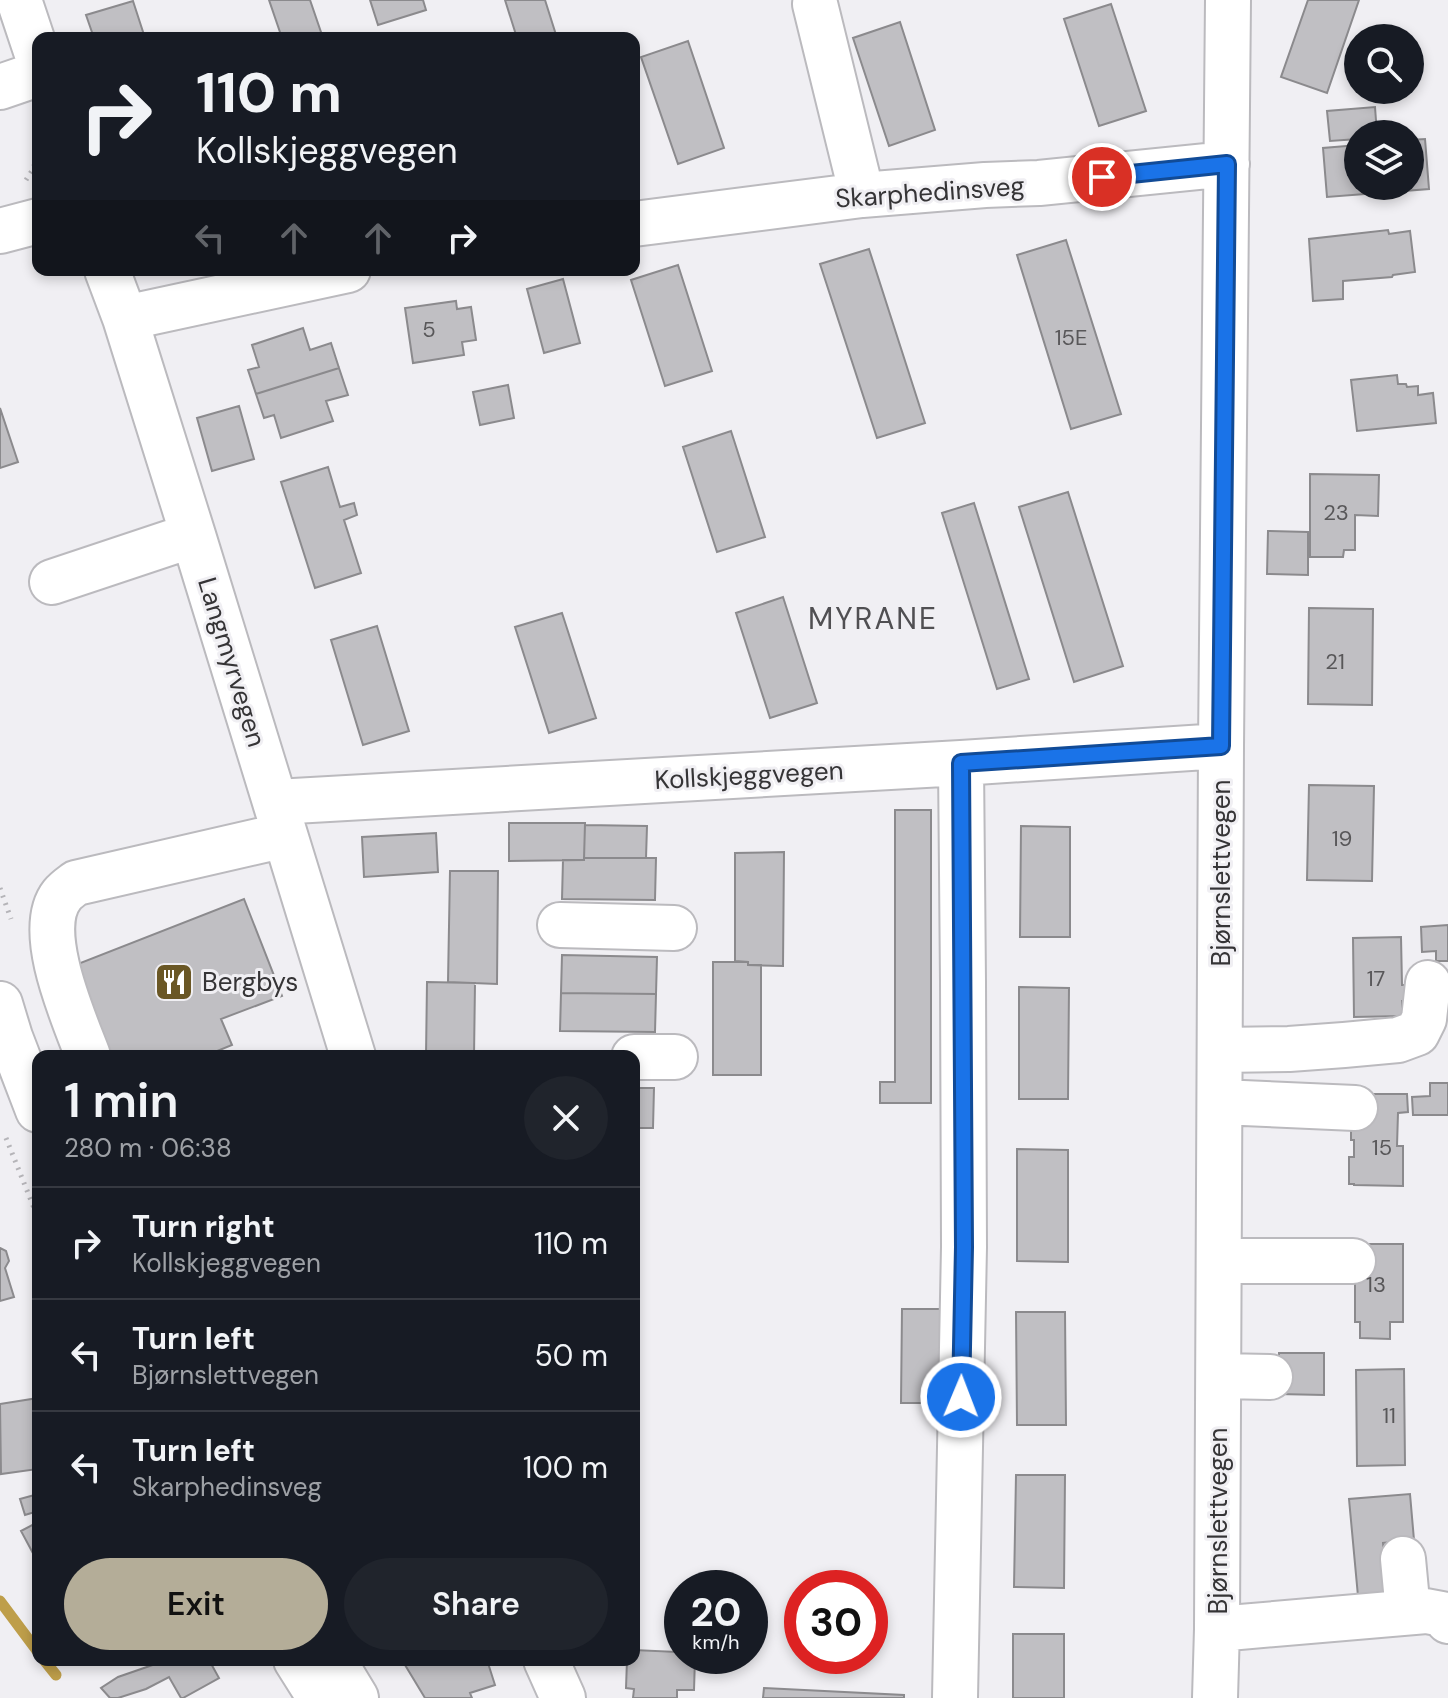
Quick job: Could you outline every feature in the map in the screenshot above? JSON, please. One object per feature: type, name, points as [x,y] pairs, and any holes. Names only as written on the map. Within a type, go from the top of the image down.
[{"type":"street","points":[[19,0],[32,39]]},
{"type":"street","name":"Bjørnslettvegen","points":[[1215,1698],[1228,0]]},
{"type":"street","points":[[815,4],[862,195]]},
{"type":"street","points":[[0,87],[32,76]]},
{"type":"street","name":"Skarphedinsveg","points":[[640,223],[862,195],[1039,183],[1227,164]]},
{"type":"street","points":[[0,231],[32,223]]},
{"type":"street","name":"Langmyrvegen","points":[[109,276],[193,535],[351,1050]]},
{"type":"street","points":[[125,318],[320,276]]},
{"type":"street","points":[[52,582],[193,535]]},
{"type":"street","name":"Kollskjeggvegen","points":[[86,1050],[60,981],[52,942],[53,917],[61,896],[76,883],[280,818],[961,763],[1221,746]]},
{"type":"street","points":[[955,1698],[964,1247],[961,763]]},
{"type":"street","points":[[560,925],[674,928]]},
{"type":"street","points":[[1220,1050],[1289,1049],[1398,1040],[1417,1033],[1424,1019],[1428,983]]},
{"type":"street","points":[[3,1019],[22,1123]]},
{"type":"street","points":[[1220,1102],[1355,1108]]},
{"type":"street","points":[[1219,1261],[1353,1261]]},
{"type":"street","points":[[1219,1376],[1270,1377]]},
{"type":"street","points":[[1217,1629],[1428,1617],[1403,1559]]},
{"type":"street","points":[[300,1666],[320,1698]]},
{"type":"street","points":[[337,1666],[356,1698]]},
{"type":"street","points":[[549,1666],[563,1698]]},
{"type":"path","points":[[22,1123],[32,1182]]},
{"type":"building","points":[[269,0],[310,0],[321,32],[280,32]]},
{"type":"building","points":[[370,0],[423,0],[426,10],[378,25]]},
{"type":"building","points":[[505,0],[545,0],[555,32],[515,32]]},
{"type":"building","points":[[1308,0],[1359,0],[1351,24],[1344,24],[1344,44],[1327,93],[1281,77]]},
{"type":"building","points":[[133,1],[143,32],[92,32],[86,15]]},
{"type":"building","points":[[1111,4],[1146,111],[1099,126],[1064,19]]},
{"type":"building","points":[[900,22],[935,130],[889,146],[853,38]]},
{"type":"building","points":[[688,41],[724,148],[678,164],[641,57]]},
{"type":"building","points":[[1375,107],[1376,120],[1344,120],[1344,140],[1330,141],[1327,111]]},
{"type":"building","points":[[1424,139],[1429,189],[1424,189]]},
{"type":"building","points":[[1344,146],[1344,196],[1327,197],[1323,148]]},
{"type":"building","points":[[1388,230],[1389,234],[1410,231],[1415,272],[1343,281],[1343,299],[1313,301],[1309,239]]},
{"type":"building","points":[[1066,240],[1121,414],[1071,429],[1017,255]]},
{"type":"building","points":[[869,249],[925,423],[877,438],[820,264]]},
{"type":"building","points":[[678,265],[712,371],[665,386],[631,280]]},
{"type":"building","points":[[563,279],[580,343],[544,353],[527,289]]},
{"type":"building","points":[[456,301],[457,309],[471,307],[476,340],[462,342],[464,355],[413,363],[405,308]]},
{"type":"building","points":[[303,328],[310,350],[331,343],[339,368],[256,394],[248,370],[259,367],[252,345]]},
{"type":"building","points":[[339,368],[348,395],[326,401],[333,421],[281,438],[274,415],[264,418],[256,394]]},
{"type":"building","points":[[1397,375],[1398,384],[1418,386],[1418,395],[1433,393],[1436,423],[1357,431],[1351,380]]},
{"type":"building","points":[[508,385],[514,418],[480,425],[473,392]]},
{"type":"building","points":[[239,406],[254,459],[212,471],[197,418]]},
{"type":"building","points":[[0,408],[18,462],[0,468]]},
{"type":"building","points":[[731,431],[765,537],[717,552],[683,447]]},
{"type":"building","points":[[328,467],[340,507],[354,503],[357,515],[344,520],[361,573],[315,588],[281,482]]},
{"type":"building","points":[[1310,474],[1379,475],[1378,516],[1355,515],[1355,550],[1344,550],[1343,557],[1310,557]]},
{"type":"building","points":[[1068,492],[1123,666],[1074,682],[1019,507]]},
{"type":"building","points":[[974,503],[1029,679],[997,689],[942,513]]},
{"type":"building","points":[[1268,531],[1308,532],[1308,575],[1267,574]]},
{"type":"building","points":[[783,597],[817,703],[770,718],[736,613]]},
{"type":"building","points":[[1309,608],[1373,609],[1372,705],[1308,704]]},
{"type":"building","points":[[562,613],[596,718],[549,733],[515,627]]},
{"type":"building","points":[[377,626],[409,731],[363,745],[331,640]]},
{"type":"building","points":[[1309,785],[1374,786],[1372,881],[1307,880]]},
{"type":"building","points":[[895,810],[931,810],[931,1103],[880,1103],[880,1082],[895,1082]]},
{"type":"building","points":[[509,823],[585,823],[584,860],[509,861]]},
{"type":"building","points":[[585,825],[647,826],[646,858],[584,858]]},
{"type":"building","points":[[1021,826],[1070,827],[1070,937],[1020,937]]},
{"type":"building","points":[[436,833],[438,872],[364,877],[362,837]]},
{"type":"building","points":[[784,852],[783,966],[748,965],[748,962],[735,961],[735,853]]},
{"type":"building","points":[[656,858],[655,900],[562,899],[563,860]]},
{"type":"building","points":[[450,871],[498,871],[497,984],[448,982]]},
{"type":"building","name":"Bergbys","points":[[244,899],[282,996],[221,1019],[232,1045],[220,1050],[98,1050],[65,969]]},
{"type":"building","points":[[1448,925],[1448,961],[1436,961],[1436,951],[1422,952],[1421,927]]},
{"type":"building","points":[[1401,937],[1402,985],[1409,985],[1410,1001],[1402,1001],[1402,1016],[1354,1017],[1353,938]]},
{"type":"building","points":[[562,955],[657,957],[656,994],[561,993]]},
{"type":"building","points":[[713,962],[761,965],[761,1075],[713,1075]]},
{"type":"building","points":[[427,982],[475,983],[474,1050],[426,1050]]},
{"type":"building","points":[[1019,987],[1069,988],[1068,1099],[1019,1099]]},
{"type":"building","points":[[561,993],[656,994],[655,1032],[560,1031]]},
{"type":"building","points":[[1430,1083],[1448,1083],[1448,1115],[1413,1115],[1412,1097],[1430,1096]]},
{"type":"building","points":[[640,1088],[654,1088],[653,1128],[640,1128]]},
{"type":"building","points":[[1357,1094],[1407,1094],[1408,1112],[1398,1113],[1397,1146],[1403,1146],[1403,1186],[1349,1184],[1349,1157],[1354,1157],[1351,1116]]},
{"type":"building","points":[[1017,1149],[1068,1150],[1068,1262],[1017,1261]]},
{"type":"building","points":[[1355,1244],[1403,1244],[1403,1322],[1390,1322],[1390,1339],[1360,1338],[1360,1322],[1355,1322]]},
{"type":"building","points":[[0,1248],[6,1251],[9,1261],[5,1268],[14,1297],[0,1301]]},
{"type":"building","points":[[902,1309],[941,1309],[940,1403],[901,1403]]},
{"type":"building","points":[[1016,1312],[1065,1312],[1066,1425],[1017,1425]]},
{"type":"building","points":[[1279,1353],[1324,1353],[1324,1395],[1278,1394]]},
{"type":"building","points":[[1404,1369],[1405,1465],[1357,1466],[1356,1370]]},
{"type":"building","points":[[32,1399],[32,1470],[1,1474],[0,1404]]},
{"type":"building","points":[[1016,1475],[1065,1475],[1064,1588],[1014,1587]]},
{"type":"building","points":[[1410,1494],[1414,1540],[1383,1543],[1386,1604],[1359,1607],[1349,1499]]},
{"type":"building","points":[[32,1496],[32,1513],[25,1515],[20,1499]]},
{"type":"building","points":[[32,1525],[32,1551],[21,1531]]},
{"type":"building","points":[[1013,1634],[1064,1634],[1064,1698],[1013,1698]]},
{"type":"building","points":[[640,1650],[664,1651],[664,1674],[694,1674],[694,1690],[677,1690],[677,1698],[633,1698],[634,1689],[626,1688],[627,1666],[640,1666]]},
{"type":"building","points":[[150,1666],[212,1666],[219,1678],[183,1698],[169,1677],[146,1689],[110,1698],[101,1688],[118,1677]]},
{"type":"building","points":[[406,1666],[489,1666],[495,1685],[470,1693],[472,1698],[425,1698]]},
{"type":"building","points":[[764,1688],[904,1695],[904,1698],[763,1698]]},
{"type":"waterway","points":[[0,1601],[32,1644]]},
{"type":"waterway","points":[[49,1666],[56,1675]]},
{"type":"place","name":"Bergbys","points":[[174,982]]},
{"type":"district","name":"MYRANE","points":[[873,619]]},
{"type":"route","points":[[961,1397],[964,1247],[961,763],[1221,746],[1227,164],[1102,177]]}]
